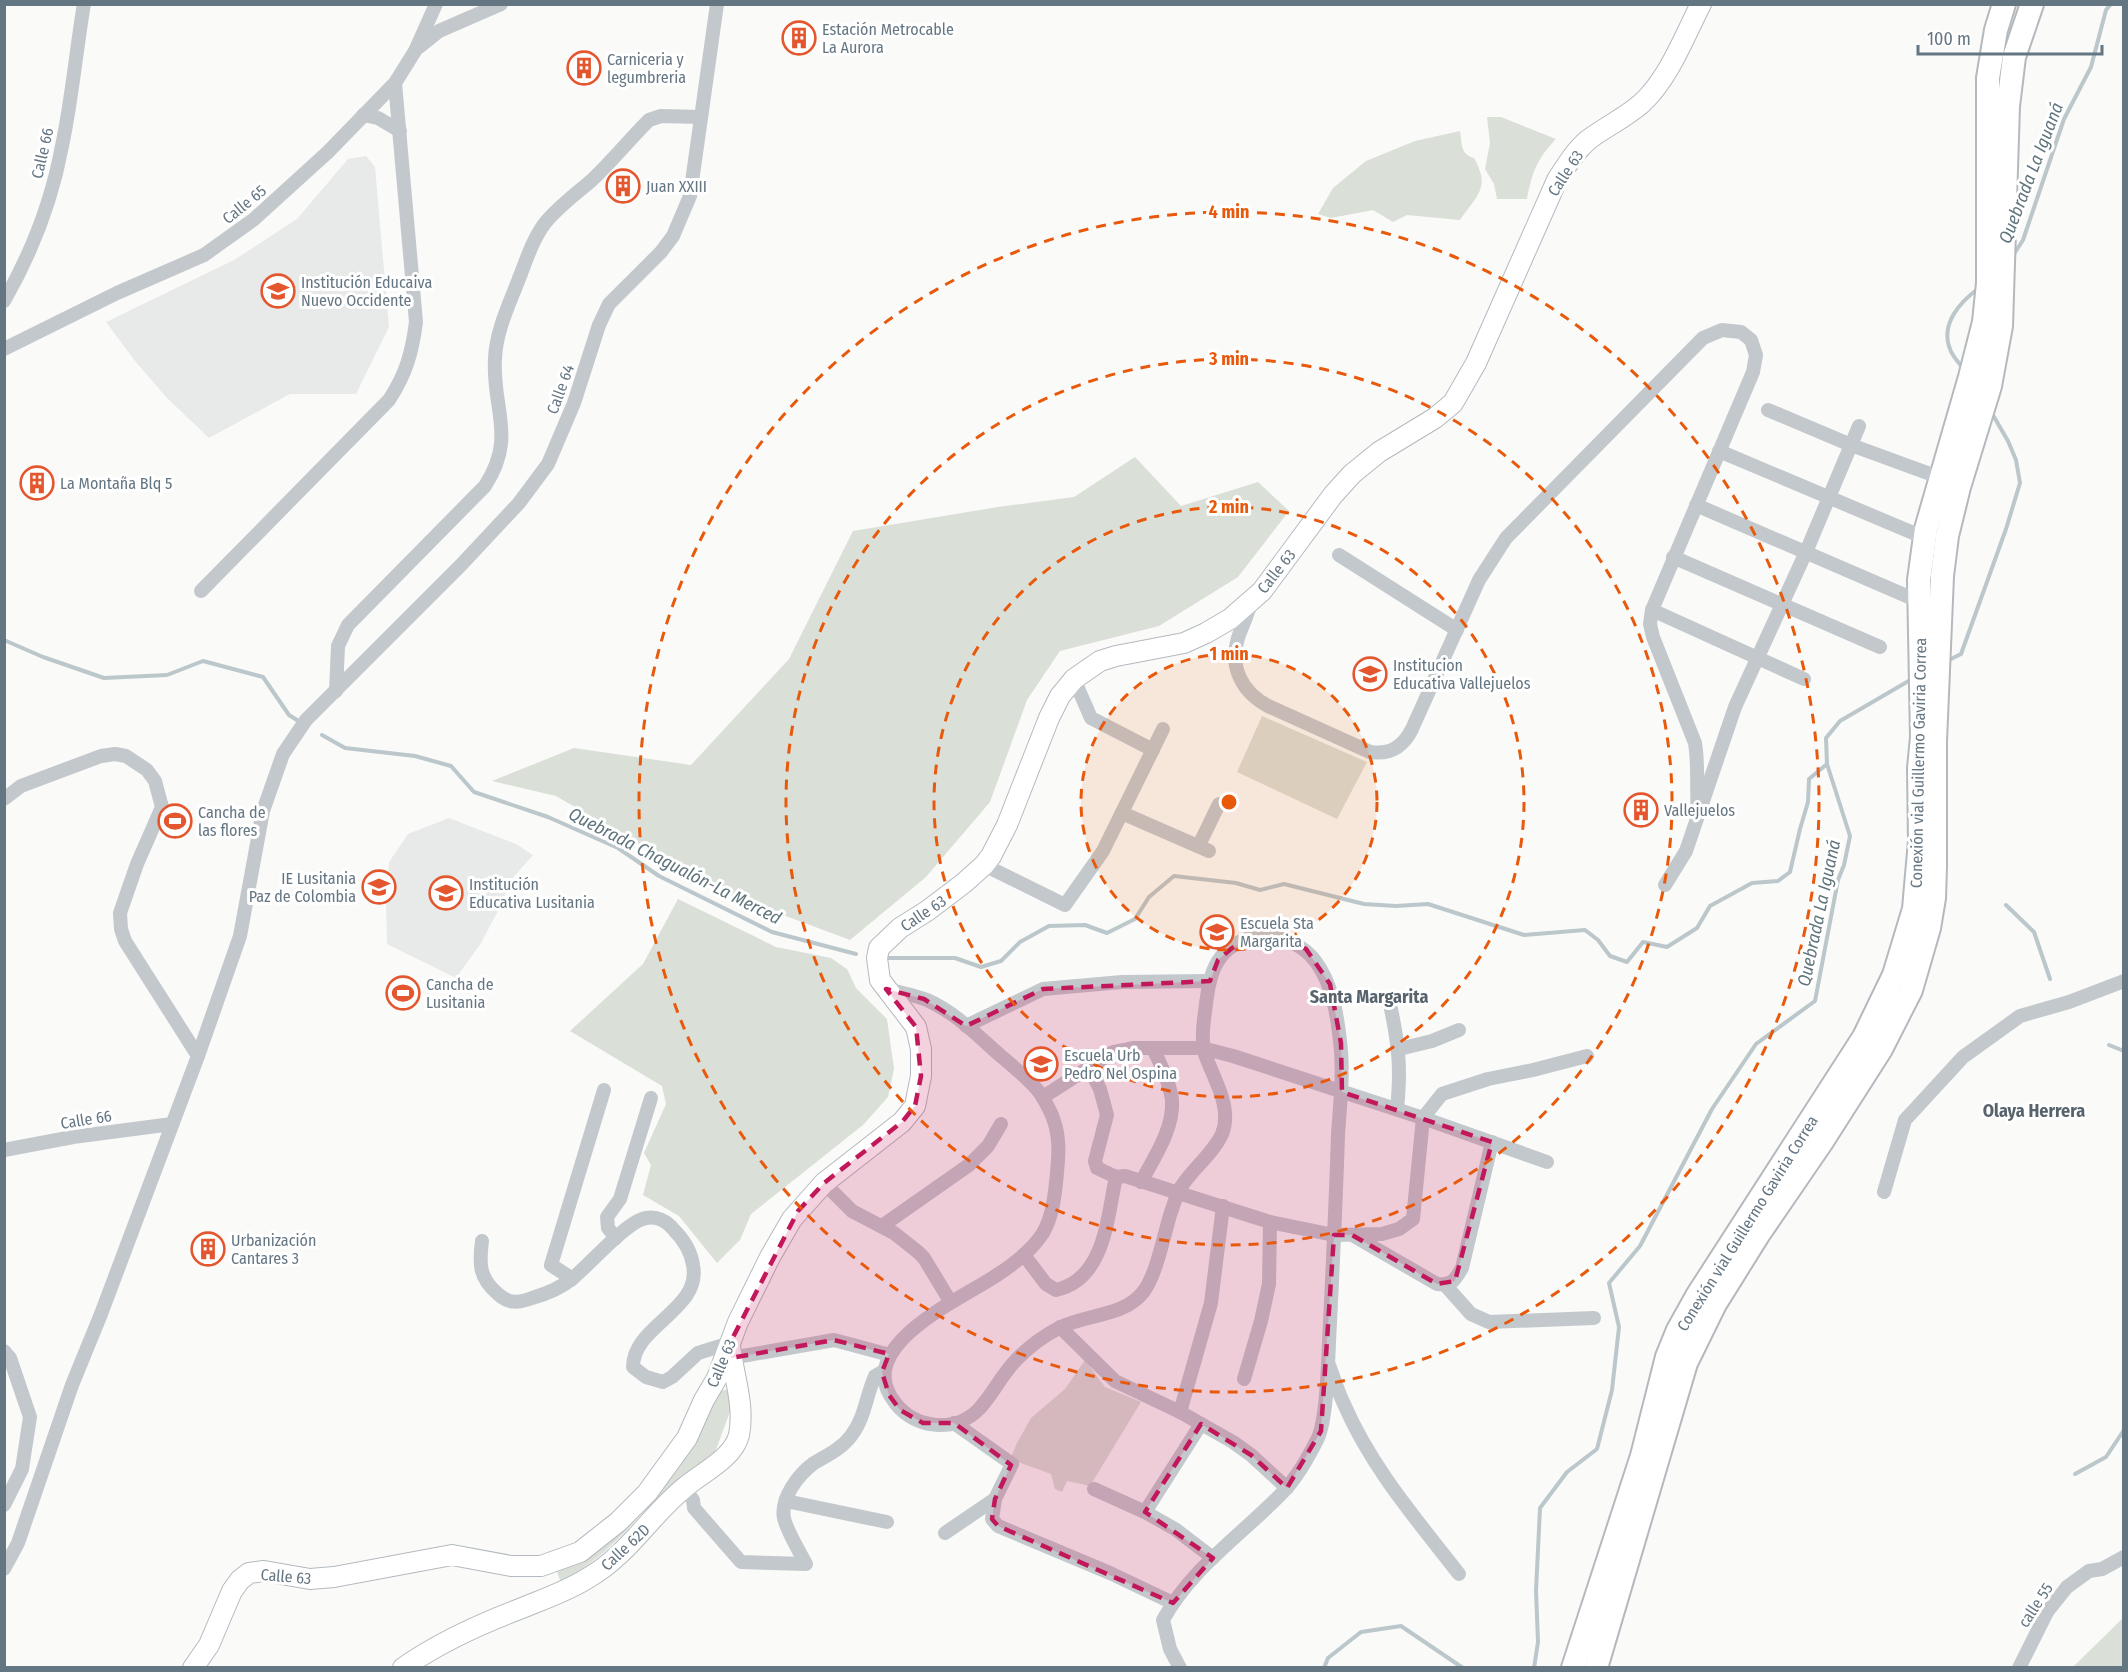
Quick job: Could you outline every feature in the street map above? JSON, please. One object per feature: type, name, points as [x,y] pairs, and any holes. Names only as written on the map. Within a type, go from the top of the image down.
[{"type":"highway","name":"Conexión vial Guillermo Gaviria Correa","points":[[1996,226],[1988,78],[1994,38],[2004,4]]},
{"type":"highway","name":"Conexión vial Guillermo Gaviria Correa","points":[[1596,1668],[1686,1363],[1715,1304],[1881,1049],[1911,990],[1929,928],[1934,898],[1936,838],[1919,592],[1922,553],[1931,509],[1984,322],[2011,80],[2017,46],[2032,4]]},
{"type":"highway","name":"Conexión vial Guillermo Gaviria Correa","points":[[1574,1668],[1641,1456],[1661,1376],[1678,1330],[1697,1296],[1864,1037],[1894,975],[1916,897],[1920,841],[1919,768],[1929,739]]},
{"type":"main road","name":"Calle 63","points":[[193,1668],[209,1645],[232,1591],[249,1573],[264,1571],[310,1580],[452,1555],[512,1566],[530,1567],[551,1563],[580,1552],[618,1522],[647,1493],[662,1475],[696,1422],[704,1400],[731,1351],[738,1322],[786,1228],[824,1183],[902,1122],[912,1111],[918,1098],[921,1049],[916,1028],[886,989],[878,973],[879,948],[900,928],[953,892],[984,865],[998,845],[1007,825],[1060,696],[1074,679],[1100,661],[1174,645],[1206,633],[1230,619],[1262,591],[1333,495],[1352,474],[1379,452],[1435,418],[1453,402],[1476,363],[1557,180],[1573,156],[1586,142],[1628,115],[1658,85],[1701,4]]},
{"type":"main road","name":"Calle 62D","points":[[403,1668],[459,1635],[588,1579],[618,1556],[684,1488],[724,1459],[739,1436],[741,1407],[731,1351]]},
{"type":"street","name":"Calle 66","points":[[4,301],[21,271],[51,187],[62,146],[84,4]]},
{"type":"street","name":"Calle 65","points":[[4,349],[106,298],[204,255],[253,220],[328,152],[395,83],[415,51],[436,4]]},
{"type":"street","points":[[415,51],[440,31],[501,4]]},
{"type":"street","name":"Calle 64","points":[[4,1569],[18,1543],[72,1385],[198,1056],[240,936],[263,811],[283,754],[306,720],[519,503],[548,464],[574,403],[599,325],[609,304],[661,252],[673,236],[690,196],[717,4]]},
{"type":"street","points":[[201,591],[389,400],[402,381],[412,350],[416,322],[395,83]]},
{"type":"street","points":[[363,116],[378,118],[400,131]]},
{"type":"street","points":[[336,690],[338,646],[348,625],[485,486],[493,473],[502,439],[494,372],[498,338],[540,231],[559,208],[592,180],[649,120],[661,116],[701,117]]},
{"type":"street","points":[[1251,602],[1235,657],[1236,668],[1246,688],[1268,706],[1370,752],[1392,750],[1408,738],[1479,580],[1506,538],[1703,338],[1722,330],[1741,332],[1751,340],[1756,355],[1753,372],[1673,557],[1652,610],[1650,624],[1695,743],[1698,815]]},
{"type":"street","points":[[1768,410],[1851,445],[1933,475]]},
{"type":"street","points":[[1665,885],[1686,851],[1735,707],[1806,552],[1858,426]]},
{"type":"street","points":[[1719,451],[1918,535]]},
{"type":"street","points":[[1696,505],[1909,597]]},
{"type":"street","points":[[1339,555],[1457,630]]},
{"type":"street","points":[[1673,557],[1880,647]]},
{"type":"street","points":[[1652,610],[1804,679]]},
{"type":"street","points":[[1074,679],[1091,718],[1153,750]]},
{"type":"street","points":[[984,865],[1065,905],[1103,851],[1163,729]]},
{"type":"street","points":[[4,799],[21,786],[87,760],[115,754],[126,756],[147,770],[155,781],[162,807],[137,864],[120,913],[121,929],[125,941],[198,1056]]},
{"type":"street","points":[[1122,813],[1204,848],[1219,804]]},
{"type":"street","points":[[882,1372],[889,1395],[900,1410],[911,1419],[938,1426],[954,1423],[975,1413],[1021,1355],[1060,1327],[1130,1305],[1142,1294],[1150,1280],[1177,1193],[1214,1147],[1225,1123],[1222,1094],[1203,1048],[1204,1015],[1210,981],[1218,960],[1232,948],[1249,939],[1268,936],[1286,938],[1306,949],[1330,984],[1341,1043],[1342,1092],[1328,1361],[1321,1431],[1300,1470],[1287,1488],[1213,1558],[1173,1603],[1163,1620],[1170,1649],[1180,1668]]},
{"type":"street","points":[[966,1026],[1042,989],[1122,982],[1210,981]]},
{"type":"street","points":[[1884,1192],[1905,1120],[1963,1057],[2020,1016],[2069,1002],[2124,981]]},
{"type":"street","points":[[684,1488],[693,1500],[694,1508],[741,1562],[806,1564],[784,1518],[786,1501],[796,1480],[812,1465],[837,1450],[852,1435],[864,1412],[875,1376],[882,1372],[890,1355],[911,1331],[950,1301],[996,1276],[1024,1255],[1041,1236],[1052,1214],[1059,1142],[1053,1118],[1043,1097],[1030,1081],[945,1010],[924,999],[886,989]]},
{"type":"street","points":[[1391,1009],[1399,1049],[1400,1076],[1397,1109]]},
{"type":"street","points":[[1399,1049],[1432,1041],[1459,1030]]},
{"type":"street","points":[[1043,1097],[1113,1052],[1133,1048],[1203,1048],[1397,1109],[1547,1162]]},
{"type":"street","points":[[1141,1182],[1170,1123],[1172,1100],[1166,1076],[1153,1048]]},
{"type":"street","points":[[1088,1066],[1100,1089],[1107,1115],[1095,1161],[1097,1168],[1116,1177],[1125,1176],[1269,1222],[1334,1235],[1352,1235],[1382,1234],[1400,1229],[1413,1220],[1423,1118],[1442,1094],[1488,1079],[1587,1056]]},
{"type":"street","points":[[571,1280],[551,1265],[604,1090]]},
{"type":"street","points":[[616,1238],[608,1228],[608,1217],[620,1199],[651,1098]]},
{"type":"street","name":"Calle 66","points":[[4,1150],[73,1137],[172,1124]]},
{"type":"street","points":[[882,1226],[969,1165],[987,1146],[1001,1124]]},
{"type":"street","points":[[1446,1286],[1455,1281],[1462,1268],[1492,1142]]},
{"type":"street","points":[[1024,1255],[1046,1284],[1056,1290],[1068,1287],[1082,1277],[1099,1254],[1116,1177]]},
{"type":"street","points":[[824,1183],[852,1211],[882,1226],[911,1245],[924,1258],[950,1301]]},
{"type":"street","points":[[1180,1412],[1211,1302],[1223,1206]]},
{"type":"street","points":[[482,1241],[480,1260],[483,1276],[497,1294],[505,1299],[522,1302],[546,1294],[571,1280],[638,1221],[645,1218],[657,1218],[667,1223],[684,1243],[694,1268],[691,1287],[685,1298],[653,1329],[633,1357],[633,1367],[639,1374],[655,1382],[663,1382],[672,1377],[698,1353],[834,1340],[890,1355]]},
{"type":"street","points":[[1244,1379],[1269,1284],[1269,1222]]},
{"type":"street","points":[[1352,1235],[1437,1284],[1446,1286],[1471,1314],[1489,1322],[1593,1318]]},
{"type":"street","points":[[1060,1327],[1115,1381],[1180,1412],[1251,1455],[1287,1488]]},
{"type":"street","points":[[4,1351],[10,1358],[30,1417],[22,1469],[4,1505]]},
{"type":"street","points":[[1328,1361],[1344,1406],[1372,1456],[1391,1486],[1459,1574]]},
{"type":"street","points":[[954,1423],[1012,1464],[995,1499],[992,1519],[998,1526],[1110,1573],[1173,1603]]},
{"type":"street","points":[[1145,1512],[1201,1424]]},
{"type":"street","points":[[1094,1489],[1145,1512],[1175,1529],[1213,1558]]},
{"type":"street","points":[[945,1533],[995,1499]]},
{"type":"street","points":[[786,1501],[886,1522]]},
{"type":"street","name":"calle 55","points":[[2019,1668],[2047,1612],[2067,1587],[2089,1571],[2102,1569],[2124,1557]]},
{"type":"highlighted area","points":[[1286,938],[1306,949],[1330,984],[1341,1043],[1342,1092],[1492,1142],[1455,1281],[1437,1284],[1352,1235],[1334,1235],[1321,1431],[1287,1488],[1251,1455],[1201,1424],[1145,1512],[1213,1558],[1173,1603],[998,1526],[992,1519],[995,1499],[1011,1465],[954,1423],[923,1423],[900,1410],[889,1395],[882,1372],[889,1354],[834,1340],[731,1358],[730,1343],[798,1211],[824,1183],[902,1122],[915,1106],[921,1076],[916,1027],[886,989],[924,999],[966,1026],[1043,989],[1210,981],[1218,960],[1232,948],[1249,939]]},
{"type":"shaded area","points":[[1487,117],[1501,117],[1556,139],[1536,166],[1527,199],[1497,199],[1494,184],[1485,169],[1490,143]]},
{"type":"shaded area","points":[[1460,131],[1464,151],[1474,158],[1479,168],[1482,184],[1480,191],[1460,220],[1407,215],[1393,222],[1373,210],[1331,218],[1318,214],[1333,188],[1366,161],[1415,141]]},
{"type":"shaded area","name":"Institución Educaiva Nuevo Occidente","points":[[366,156],[375,167],[389,327],[356,394],[290,394],[209,438],[167,398],[106,322],[234,260],[297,219],[348,159]]},
{"type":"shaded area","points":[[1135,457],[1181,506],[1258,482],[1289,511],[1238,577],[1159,626],[1060,651],[1027,700],[990,802],[926,877],[850,940],[717,890],[556,796],[492,781],[574,748],[691,765],[789,659],[853,531],[1074,497]]},
{"type":"shaded area","points":[[1262,716],[1367,762],[1337,819],[1237,772]]},
{"type":"shaded area","name":"Institución Educativa Lusitania","points":[[449,818],[516,844],[533,855],[511,880],[481,943],[456,978],[387,944],[386,902],[389,862],[408,834]]},
{"type":"shaded area","points":[[678,899],[776,947],[831,958],[847,969],[856,988],[887,1019],[894,1069],[888,1097],[863,1125],[751,1214],[740,1240],[717,1263],[679,1216],[643,1195],[651,1165],[644,1153],[666,1104],[662,1086],[570,1031],[643,964]]},
{"type":"shaded area","points":[[1085,1360],[1105,1387],[1141,1402],[1090,1486],[1067,1481],[1062,1492],[1055,1489],[1051,1474],[1010,1459],[1031,1418],[1065,1389]]},
{"type":"shaded area","points":[[728,1389],[731,1409],[714,1455],[655,1500],[642,1513],[640,1507],[720,1391]]},
{"type":"shaded area","points":[[640,1515],[604,1552],[561,1583],[557,1572],[576,1563],[634,1516]]},
{"type":"shaded area","points":[[2123,1618],[2123,1667],[2073,1667]]},
{"type":"waterway","name":"Quebrada La Iguaná","points":[[2012,257],[2023,240],[2064,119],[2091,67],[2106,10],[2111,4]]},
{"type":"waterway","name":"Quebrada La Iguaná","points":[[1964,369],[1951,352],[1948,331],[1950,322],[1959,307],[1979,288]]},
{"type":"waterway","name":"Quebrada La Iguaná","points":[[1945,662],[1961,654],[2020,483],[2016,460],[1990,410]]},
{"type":"waterway","name":"Quebrada Chagualón-La Merced","points":[[4,640],[43,657],[104,678],[167,675],[203,661],[263,677],[289,715],[300,722]]},
{"type":"waterway","name":"Quebrada La Iguaná","points":[[1534,1668],[1538,1642],[1536,1591],[1540,1508],[1567,1472],[1597,1449],[1612,1390],[1619,1327],[1609,1283],[1640,1246],[1712,1109],[1756,1044],[1815,1001],[1838,880],[1844,865],[1850,836],[1827,764],[1826,738],[1840,721],[1912,679]]},
{"type":"waterway","name":"Quebrada Chagualón-La Merced","points":[[322,735],[345,748],[415,756],[451,766],[474,792],[548,817],[618,848],[659,876],[772,932],[856,954]]},
{"type":"waterway","name":"Quebrada Chagualón-La Merced","points":[[884,958],[955,958],[981,967],[1001,961],[1020,942],[1049,926],[1085,925],[1107,933],[1135,919],[1149,897],[1174,876],[1236,883],[1260,890],[1284,884],[1364,904],[1396,906],[1428,904],[1524,935],[1585,930],[1598,940],[1610,956],[1627,962],[1643,942],[1667,947],[1697,928],[1710,906],[1752,883],[1778,881],[1790,872],[1808,802],[1809,779],[1827,764]]},
{"type":"waterway","points":[[2006,905],[2034,932],[2050,979]]},
{"type":"waterway","points":[[2109,1045],[2124,1051]]},
{"type":"waterway","points":[[2075,1474],[2106,1457],[2124,1430]]},
{"type":"waterway","name":"Quebrada La Iguaná","points":[[1324,1668],[1328,1658],[1361,1632],[1401,1626],[1463,1668]]},
{"type":"place","name":"Estación Metrocable La Aurora","points":[[799,38]]},
{"type":"place","name":"Carniceria y legumbreria","points":[[584,68]]},
{"type":"place","name":"Juan XXIII","points":[[623,186]]},
{"type":"place","name":"Institución Educaiva Nuevo Occidente","points":[[278,291]]},
{"type":"place","name":"La Montaña Blq 5","points":[[37,483]]},
{"type":"place","name":"Institucion Educativa Vallejuelos","points":[[1370,674]]},
{"type":"place","name":"Vallejuelos","points":[[1641,810]]},
{"type":"place","name":"Cancha de las flores","points":[[175,821]]},
{"type":"place","name":"IE Lusitania Paz de Colombia","points":[[379,887]]},
{"type":"place","name":"Institución Educativa Lusitania","points":[[446,893]]},
{"type":"place","name":"Escuela Sta Margarita","points":[[1217,932]]},
{"type":"place","name":"Cancha de Lusitania","points":[[403,993]]},
{"type":"place","name":"Escuela Urb Pedro Nel Ospina","points":[[1041,1064]]},
{"type":"place","name":"Urbanización Cantares 3","points":[[208,1249]]},
{"type":"district","name":"Santa Margarita","points":[[1369,997]]},
{"type":"district","name":"Olaya Herrera","points":[[2034,1111]]}]
